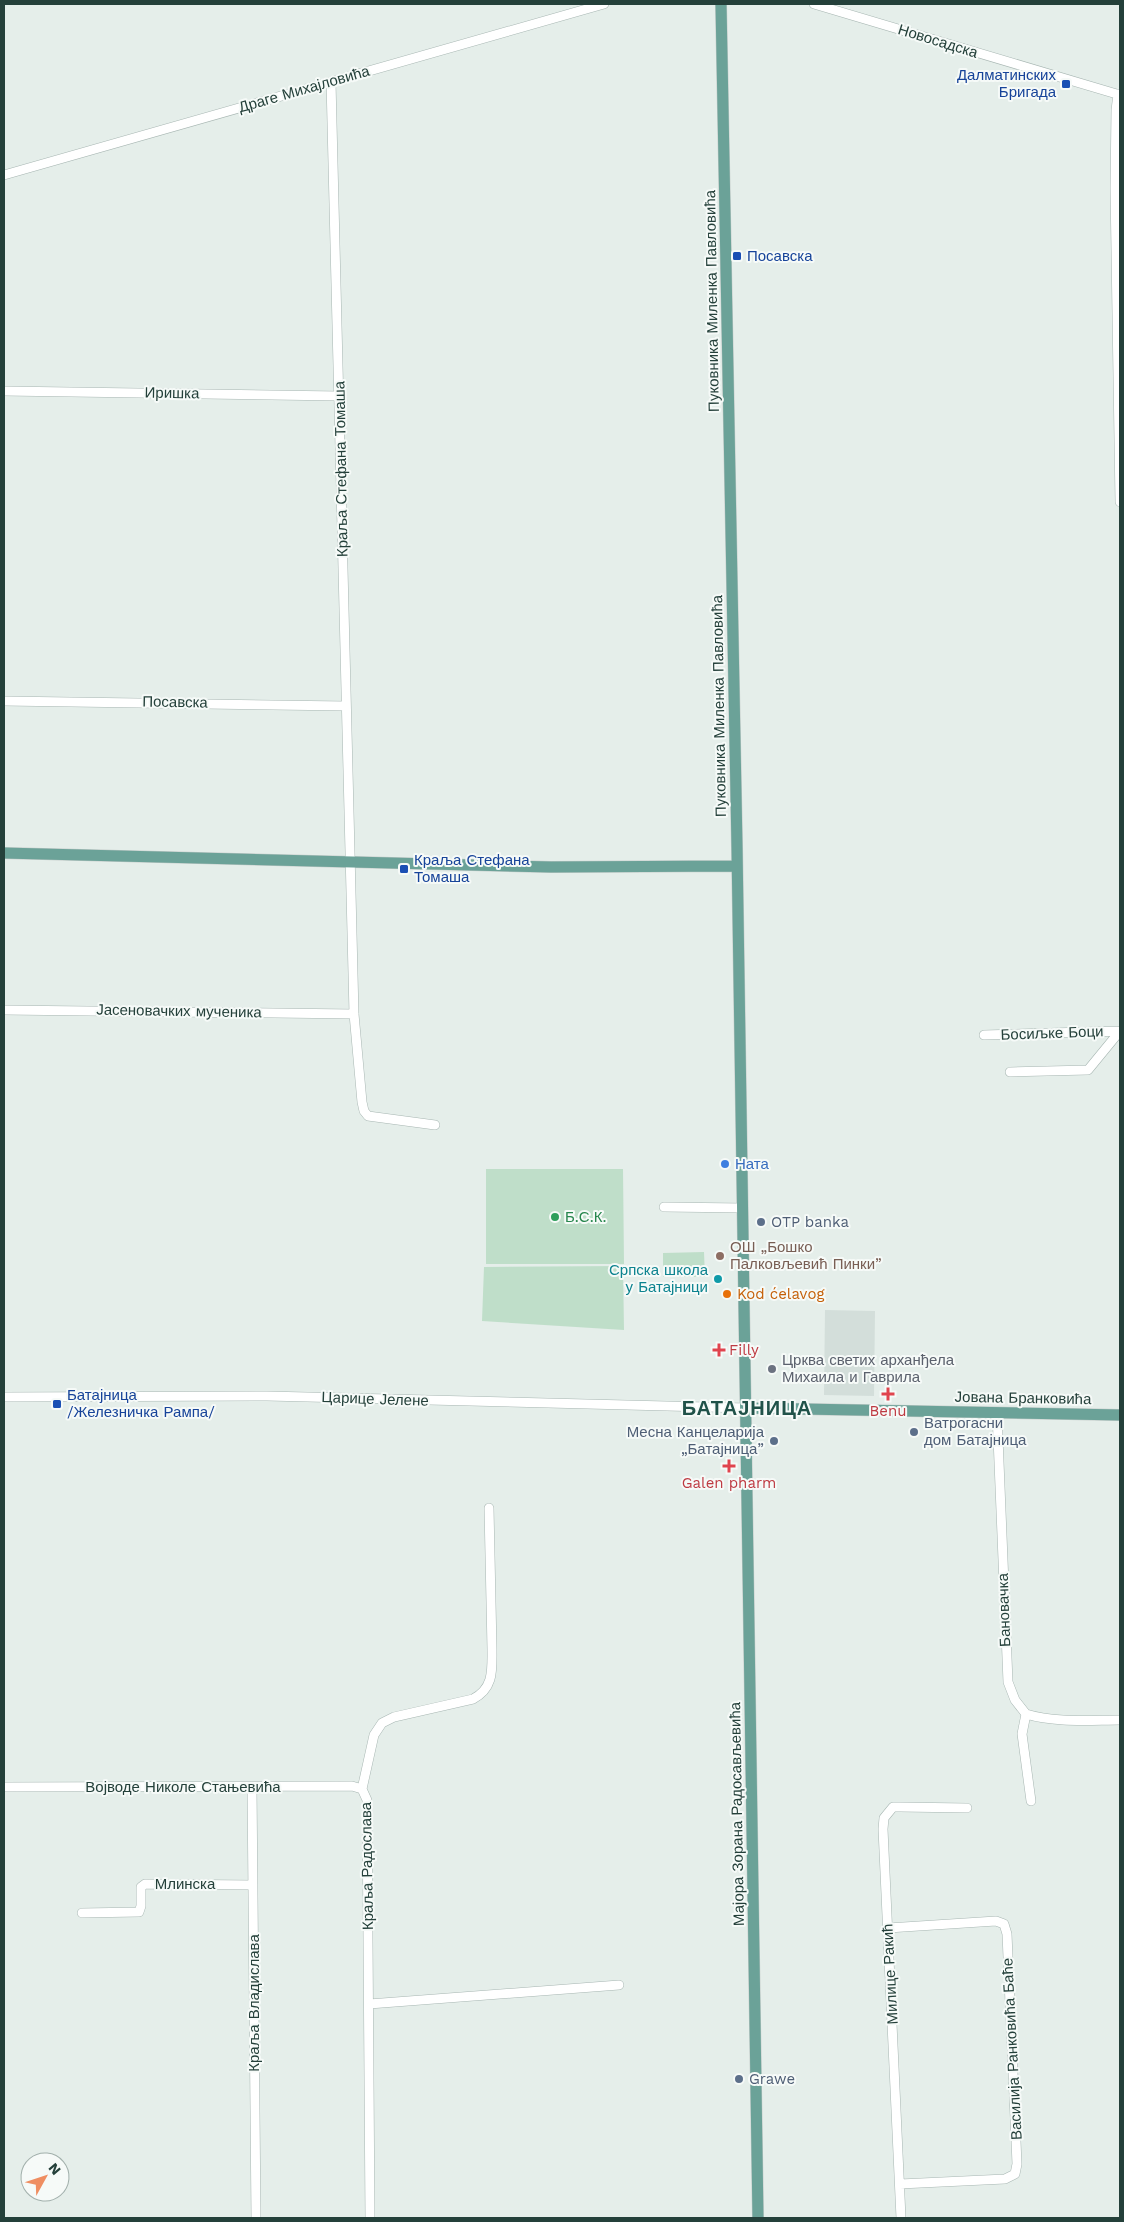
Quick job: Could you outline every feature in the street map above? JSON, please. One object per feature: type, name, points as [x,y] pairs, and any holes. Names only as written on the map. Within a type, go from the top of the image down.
[{"type":"main road","name":"Пуковника Миленка Павловића","points":[[722,4],[746,1408]]},
{"type":"main road","points":[[4,853],[551,867],[737,866]]},
{"type":"main road","name":"Јована Бранковића","points":[[746,1408],[1120,1415]]},
{"type":"main road","name":"Мајора Зорана Радосављевића","points":[[746,1408],[758,2218]]},
{"type":"street","name":"Драге Михајловића","points":[[4,175],[604,4]]},
{"type":"street","name":"Новосадска","points":[[814,4],[1119,95]]},
{"type":"street","name":"Краља Стефана Томаша","points":[[331,82],[354,1014],[364,1111],[368,1116],[376,1118],[435,1125]]},
{"type":"street","points":[[1119,95],[1116,120],[1120,502]]},
{"type":"street","name":"Иришка","points":[[4,391],[339,396]]},
{"type":"street","name":"Посавска","points":[[4,701],[346,706]]},
{"type":"street","name":"Јасеновачких мученика","points":[[4,1010],[354,1014]]},
{"type":"street","points":[[1010,1072],[1088,1070],[1120,1031]]},
{"type":"street","name":"Босиљке Боци","points":[[984,1035],[1120,1031]]},
{"type":"street","points":[[664,1206],[743,1208]]},
{"type":"street","name":"Царице Јелене","points":[[4,1397],[267,1396],[746,1408]]},
{"type":"street","name":"Бановачка","points":[[997,1413],[1008,1682],[1015,1700],[1026,1714]]},
{"type":"street","name":"Краља Радослава","points":[[370,2218],[367,1800],[362,1789],[374,1735],[382,1723],[394,1717],[473,1699],[483,1693],[488,1684],[492,1672],[489,1508]]},
{"type":"street","points":[[1031,1801],[1022,1734],[1026,1714],[1041,1718],[1120,1720]]},
{"type":"street","name":"Војводе Николе Стањевића","points":[[4,1787],[352,1786],[362,1789]]},
{"type":"street","name":"Краља Владислава","points":[[252,1787],[256,2218]]},
{"type":"street","name":"Милице Ракић","points":[[901,2218],[884,1818],[893,1808],[900,1807],[967,1808]]},
{"type":"street","name":"Млинска","points":[[82,1913],[139,1912],[142,1906],[141,1887],[145,1884],[253,1885]]},
{"type":"street","name":"Василија Ранковића Баће","points":[[888,1928],[996,1921],[1004,1924],[1007,1934],[1017,2164],[1015,2174],[1005,2179],[900,2184]]},
{"type":"street","points":[[369,2004],[619,1985]]},
{"type":"shaded area","points":[[825,1310],[875,1311],[874,1396],[824,1395]]},
{"type":"green space","name":"Б.С.К.","points":[[486,1169],[623,1169],[624,1264],[486,1264]]},
{"type":"green space","points":[[704,1252],[705,1277],[663,1277],[663,1253]]},
{"type":"green space","points":[[623,1266],[624,1330],[482,1321],[484,1267]]},
{"type":"place","name":"Далматинских Бригада","points":[[1066,84]]},
{"type":"place","name":"Посавска","points":[[737,256]]},
{"type":"place","name":"Краља Стефана Томаша","points":[[404,869]]},
{"type":"place","name":"Ната","points":[[725,1164]]},
{"type":"place","name":"Б.С.К.","points":[[555,1217]]},
{"type":"place","name":"OTP banka","points":[[761,1222]]},
{"type":"place","name":"ОШ „Бошко Палковљевић Пинки”","points":[[720,1256]]},
{"type":"place","name":"Српска школа у Батајници","points":[[718,1279]]},
{"type":"place","name":"Kod ćelavog","points":[[727,1294]]},
{"type":"place","name":"Filly","points":[[719,1350]]},
{"type":"place","name":"Црква светих арханђела Михаила и Гаврила","points":[[772,1369]]},
{"type":"place","name":"Benu","points":[[888,1394]]},
{"type":"place","name":"Батајница /Железничка Рампа/","points":[[57,1404]]},
{"type":"place","name":"Ватрогасни дом Батајница","points":[[914,1432]]},
{"type":"place","name":"Месна Канцеларија „Батајница”","points":[[774,1441]]},
{"type":"place","name":"Galen pharm","points":[[729,1466]]},
{"type":"place","name":"Grawe","points":[[739,2079]]},
{"type":"district","name":"БАТАЈНИЦА","points":[[747,1408]]}]
